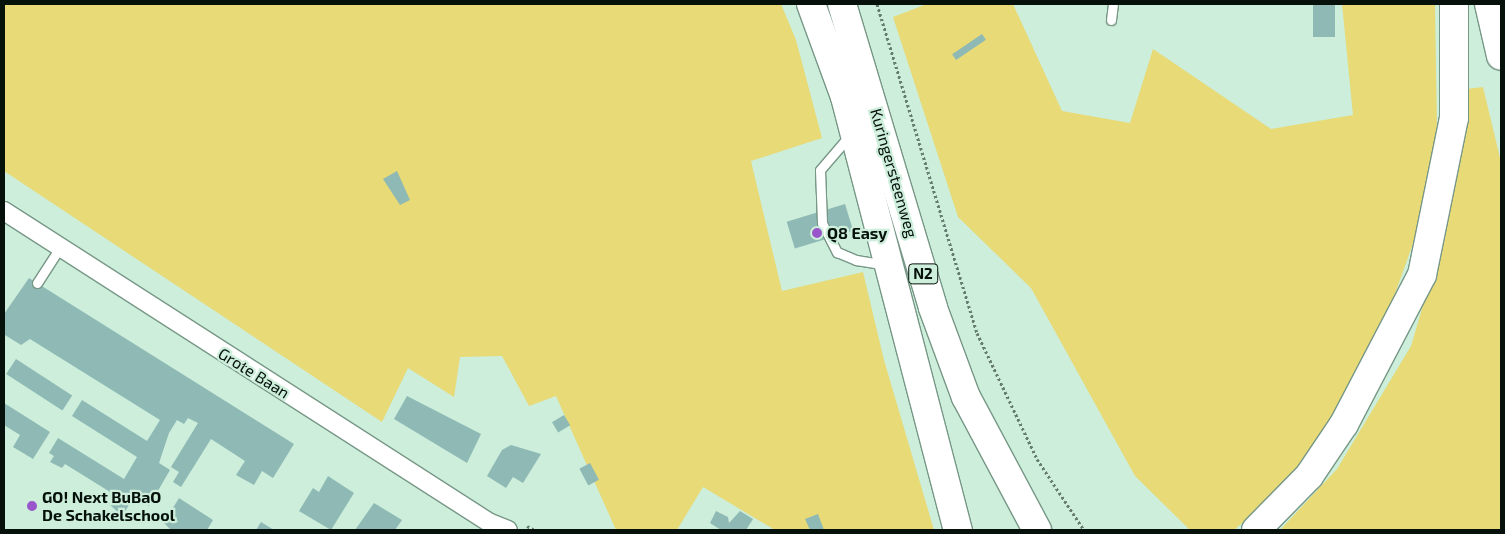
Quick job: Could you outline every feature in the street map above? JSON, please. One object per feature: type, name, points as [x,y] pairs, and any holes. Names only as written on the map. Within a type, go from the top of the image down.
[{"type":"main road","name":"Kuringersteenweg","points":[[811,4],[854,131],[958,530]]},
{"type":"main road","name":"Kuringersteenweg","points":[[842,4],[946,344],[979,424],[1037,530]]},
{"type":"main road","points":[[1256,530],[1309,476],[1344,424],[1422,275],[1454,118],[1454,4]]},
{"type":"main road","points":[[1489,4],[1501,56]]},
{"type":"street","name":"Grote Baan","points":[[4,211],[59,249],[490,523],[508,530]]},
{"type":"lane","points":[[1111,20],[1113,4]]},
{"type":"lane","points":[[854,131],[820,170],[822,222],[837,252],[856,260],[890,265]]},
{"type":"lane","points":[[37,283],[59,249]]},
{"type":"path","points":[[877,4],[977,332],[1037,459],[1084,530]]},
{"type":"shaded area","points":[[4,4],[781,4],[796,40],[822,138],[751,161],[782,291],[863,272],[884,360],[934,530],[775,530],[703,487],[677,530],[616,530],[556,396],[529,406],[502,356],[460,357],[454,397],[408,368],[382,422],[4,171]]},
{"type":"shaded area","points":[[927,4],[1013,4],[1062,111],[1130,123],[1153,49],[1271,129],[1353,115],[1342,4],[1435,4],[1437,130],[1419,227],[1387,316],[1315,445],[1276,495],[1234,530],[1190,530],[1135,476],[1031,288],[958,217],[893,17]]},
{"type":"shaded area","points":[[1483,87],[1501,162],[1501,530],[1280,530],[1337,469],[1411,346],[1448,221],[1466,89]]},
{"type":"building","points":[[1313,4],[1335,4],[1335,37],[1313,37]]},
{"type":"building","points":[[982,34],[986,40],[956,60],[952,54]]},
{"type":"building","points":[[397,171],[410,200],[400,205],[383,179]]},
{"type":"building","points":[[845,204],[853,231],[795,249],[787,222]]},
{"type":"building","points":[[29,278],[294,444],[273,478],[262,471],[254,485],[236,475],[245,461],[211,439],[181,487],[173,482],[179,472],[171,467],[198,423],[188,418],[184,424],[177,420],[169,433],[159,463],[170,470],[149,506],[134,497],[122,516],[109,504],[115,495],[65,464],[62,468],[50,462],[54,456],[49,453],[58,438],[124,479],[137,457],[72,416],[82,400],[147,441],[160,420],[30,339],[21,345],[5,335],[4,314]]},
{"type":"building","points":[[16,359],[72,395],[62,411],[6,374]]},
{"type":"building","points":[[407,396],[481,434],[467,463],[394,419]]},
{"type":"building","points":[[4,403],[50,432],[33,459],[13,447],[20,435],[4,425]]},
{"type":"building","points":[[564,415],[570,425],[558,432],[552,422]]},
{"type":"building","points":[[511,445],[541,454],[523,483],[513,477],[506,488],[487,476],[502,450]]},
{"type":"building","points":[[590,463],[599,480],[588,485],[579,469]]},
{"type":"building","points":[[328,476],[354,493],[331,530],[299,511],[313,488],[319,492]]},
{"type":"building","points":[[179,498],[213,520],[207,530],[171,530],[164,523]]},
{"type":"building","points":[[374,503],[402,520],[395,530],[355,530]]},
{"type":"building","points":[[716,511],[728,517],[729,523],[740,511],[753,519],[746,530],[721,530],[710,523]]},
{"type":"building","points":[[818,514],[824,530],[810,530],[805,519]]},
{"type":"building","points":[[261,522],[274,530],[256,530]]},
{"type":"place","name":"Q8 Easy","points":[[817,233]]},
{"type":"place","name":"GO! Next BuBaO De Schakelschool","points":[[32,506]]}]
